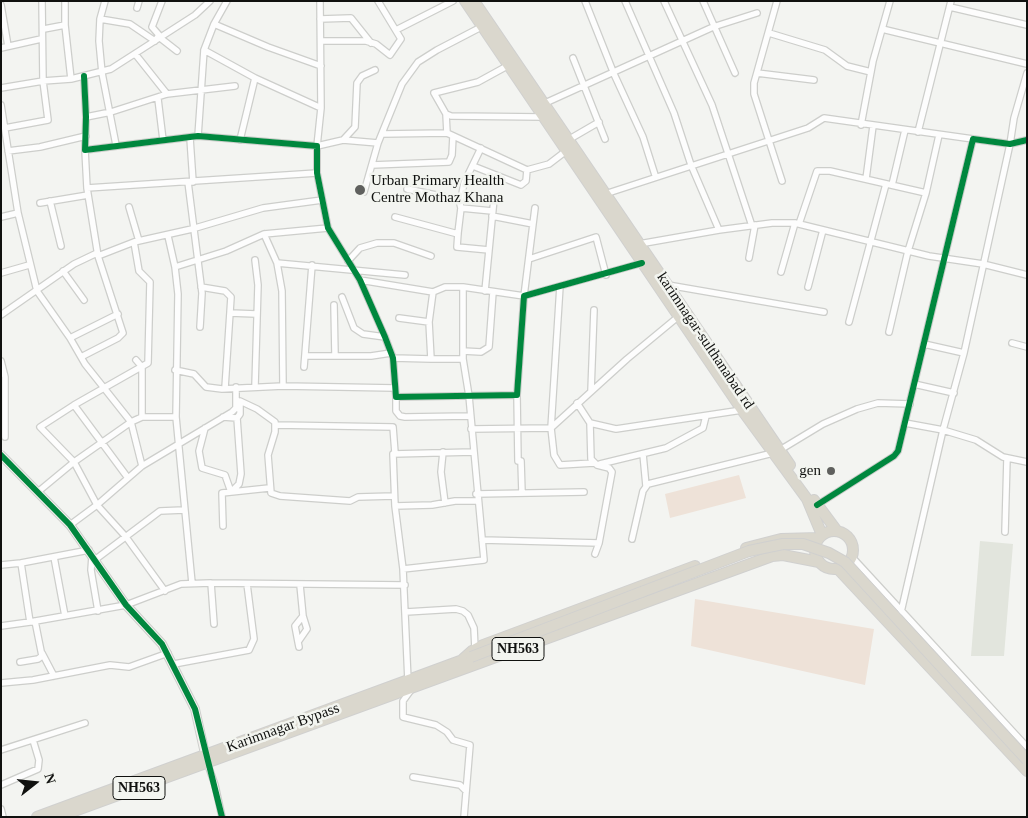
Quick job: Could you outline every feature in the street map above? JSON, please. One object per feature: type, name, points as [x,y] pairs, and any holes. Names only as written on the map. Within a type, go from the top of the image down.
[{"type":"highway","points":[[465,1],[485,25],[508,65],[540,105],[542,116],[742,410],[777,452],[807,500],[820,537],[815,550],[819,562]]},
{"type":"highway","name":"karimnagar-sulthanabad rd","points":[[474,1],[485,25],[668,284],[777,452],[837,530]]},
{"type":"highway","points":[[837,530],[844,533],[852,542],[852,557],[848,564],[838,569],[1027,771]]},
{"type":"highway","name":"NH563","points":[[473,653],[764,542],[820,537],[837,530]]},
{"type":"highway","points":[[473,653],[749,551],[783,544],[804,544],[829,553],[844,562],[1027,760]]},
{"type":"highway","name":"NH563","points":[[410,685],[772,556],[783,554],[819,562],[826,567],[838,569]]},
{"type":"highway","name":"Karimnagar Bypass","points":[[58,817],[75,814],[206,759],[220,758],[410,685],[461,661],[473,653]]},
{"type":"highway","name":"Karimnagar Bypass","points":[[37,817],[206,759],[410,685]]},
{"type":"street","points":[[5,128],[48,120],[43,81],[41,39],[44,30],[42,1]]},
{"type":"street","points":[[65,1],[65,24],[72,79]]},
{"type":"street","points":[[105,1],[100,19],[98,41],[102,73],[116,145]]},
{"type":"street","points":[[137,8],[139,1]]},
{"type":"street","points":[[157,39],[152,27],[162,1]]},
{"type":"street","points":[[1,88],[43,81],[72,79],[102,73],[136,55],[195,15],[210,1]]},
{"type":"street","points":[[198,136],[204,50],[214,24],[227,1]]},
{"type":"street","points":[[320,1],[321,108],[317,146],[317,173],[328,228],[360,280],[392,355],[396,411],[400,416],[405,417],[469,416]]},
{"type":"street","points":[[321,41],[372,43],[390,55],[402,39],[378,1]]},
{"type":"street","points":[[396,30],[453,1]]},
{"type":"street","points":[[585,1],[614,74],[643,137],[656,175]]},
{"type":"street","points":[[625,1],[647,57],[674,113],[690,165],[719,230]]},
{"type":"street","points":[[664,1],[712,105],[754,226],[749,258]]},
{"type":"street","points":[[703,1],[735,73]]},
{"type":"street","points":[[777,1],[757,73],[754,94],[782,181]]},
{"type":"street","points":[[860,124],[871,72],[890,1]]},
{"type":"street","points":[[918,132],[951,4],[1027,25]]},
{"type":"street","points":[[1,5],[8,46]]},
{"type":"street","points":[[540,105],[614,74],[713,27],[757,13]]},
{"type":"street","points":[[320,19],[351,18],[372,43]]},
{"type":"street","points":[[100,19],[130,24],[177,51]]},
{"type":"street","points":[[44,30],[65,24]]},
{"type":"street","points":[[214,24],[268,47],[321,66]]},
{"type":"street","points":[[364,192],[378,143],[402,84],[418,62],[485,25]]},
{"type":"street","points":[[882,29],[1027,64]]},
{"type":"street","points":[[769,33],[824,50],[847,66],[871,72]]},
{"type":"street","points":[[1,48],[41,39]]},
{"type":"street","points":[[204,50],[255,78],[321,108]]},
{"type":"street","points":[[136,55],[167,94]]},
{"type":"street","points":[[573,58],[605,139]]},
{"type":"street","points":[[447,133],[446,114],[434,93],[478,82],[508,65]]},
{"type":"street","points":[[343,140],[355,127],[357,84],[362,76],[375,70]]},
{"type":"street","points":[[757,73],[814,80]]},
{"type":"street","points":[[901,612],[943,430],[964,353],[1014,118],[1027,73]]},
{"type":"street","points":[[80,357],[121,336],[123,330],[98,254],[87,192],[84,76]]},
{"type":"street","points":[[240,140],[255,78]]},
{"type":"street","points":[[86,117],[158,99],[167,94],[235,86]]},
{"type":"street","points":[[158,99],[163,140]]},
{"type":"street","points":[[1,105],[18,213],[37,291],[70,338],[80,357],[105,386],[131,422],[142,466]]},
{"type":"street","points":[[446,114],[451,116],[542,116]]},
{"type":"street","points":[[604,194],[656,175],[808,128],[824,118],[1010,144],[1027,140]]},
{"type":"street","points":[[568,140],[599,122]]},
{"type":"street","points":[[866,179],[873,126]]},
{"type":"street","points":[[892,186],[905,130]]},
{"type":"street","points":[[382,134],[447,133],[527,170],[548,164],[566,151]]},
{"type":"street","points":[[889,332],[908,251],[926,193],[939,135]]},
{"type":"street","points":[[8,151],[40,147],[86,136]]},
{"type":"street","points":[[85,150],[198,136],[317,146],[343,140],[378,143]]},
{"type":"street","points":[[372,165],[449,162],[452,155],[453,136]]},
{"type":"street","points":[[190,138],[192,229],[201,287],[200,327]]},
{"type":"street","points":[[817,505],[894,456],[898,451],[973,139]]},
{"type":"street","points":[[480,148],[464,183],[460,200],[461,208],[457,247],[488,250]]},
{"type":"street","points":[[472,166],[521,185],[526,181],[527,170]]},
{"type":"street","points":[[781,272],[817,171],[825,170],[926,193]]},
{"type":"street","points":[[40,203],[87,192],[317,173]]},
{"type":"street","points":[[849,322],[886,184]]},
{"type":"street","points":[[407,189],[460,200]]},
{"type":"street","points":[[485,290],[494,198]]},
{"type":"street","points":[[1,315],[63,272],[98,254],[263,208],[322,200]]},
{"type":"street","points":[[50,202],[61,246]]},
{"type":"street","points":[[129,207],[140,274],[150,280],[151,285],[149,361],[142,367],[105,386],[40,427],[74,462],[97,505],[126,537],[165,591]]},
{"type":"street","points":[[461,208],[533,224]]},
{"type":"street","points":[[522,493],[517,427],[517,395],[524,296],[535,208]]},
{"type":"street","points":[[1,217],[18,213]]},
{"type":"street","points":[[395,217],[458,234]]},
{"type":"street","points":[[638,244],[719,230],[797,223],[908,251],[983,264],[1027,275]]},
{"type":"street","points":[[175,267],[226,251],[264,234],[328,228]]},
{"type":"street","points":[[808,287],[823,230]]},
{"type":"street","points":[[264,234],[278,263],[282,291],[283,386]]},
{"type":"street","points":[[168,236],[175,267],[178,294],[176,418],[192,584]]},
{"type":"street","points":[[529,259],[596,237],[606,275]]},
{"type":"street","points":[[348,261],[360,248],[377,243],[394,243],[431,256]]},
{"type":"street","points":[[255,260],[258,286],[255,386]]},
{"type":"street","points":[[278,263],[405,275]]},
{"type":"street","points":[[360,280],[433,292],[445,287],[463,287],[524,296],[606,275],[642,263]]},
{"type":"street","points":[[1,273],[30,265]]},
{"type":"street","points":[[304,367],[312,265]]},
{"type":"street","points":[[63,272],[84,300]]},
{"type":"street","points":[[668,284],[824,312]]},
{"type":"street","points":[[560,286],[552,428],[554,455],[560,465],[595,464],[666,448],[699,431],[706,425],[706,416]]},
{"type":"street","points":[[201,287],[229,292],[231,297],[225,388]]},
{"type":"street","points":[[404,570],[484,560],[476,494],[469,396],[463,359],[463,287]]},
{"type":"street","points":[[431,359],[429,322],[433,292]]},
{"type":"street","points":[[463,351],[481,352],[488,347],[493,292]]},
{"type":"street","points":[[342,297],[354,328],[364,334],[385,337]]},
{"type":"street","points":[[334,305],[335,355]]},
{"type":"street","points":[[591,390],[594,310]]},
{"type":"street","points":[[230,313],[256,314]]},
{"type":"street","points":[[70,338],[118,314]]},
{"type":"street","points":[[471,429],[552,428],[591,390],[679,316]]},
{"type":"street","points":[[399,318],[429,322]]},
{"type":"street","points":[[1012,343],[1027,347]]},
{"type":"street","points":[[924,344],[964,353]]},
{"type":"street","points":[[306,356],[392,355],[431,359],[463,359]]},
{"type":"street","points":[[136,360],[142,367],[142,417]]},
{"type":"street","points":[[1,361],[5,377],[3,401],[5,437]]},
{"type":"street","points":[[176,370],[194,374],[206,387],[395,388]]},
{"type":"street","points":[[914,384],[954,393]]},
{"type":"street","points":[[70,525],[97,505],[142,466],[236,408],[236,388]]},
{"type":"street","points":[[396,397],[517,395]]},
{"type":"street","points":[[231,492],[239,484],[241,474],[237,418],[240,414],[240,401],[256,409],[275,422],[276,425]]},
{"type":"street","points":[[646,486],[657,481],[777,452],[823,424],[858,409],[883,402],[910,404]]},
{"type":"street","points":[[577,403],[590,423],[589,452],[595,464],[609,468],[612,472],[599,543],[595,554]]},
{"type":"street","points":[[74,405],[100,443],[128,478]]},
{"type":"street","points":[[590,423],[616,429],[742,410]]},
{"type":"street","points":[[39,491],[74,462],[131,422],[142,417],[176,418]]},
{"type":"street","points":[[224,417],[237,418]]},
{"type":"street","points":[[905,424],[943,430],[976,440],[1007,458],[1027,462]]},
{"type":"street","points":[[276,425],[393,427],[395,453],[392,458],[394,496],[404,570],[410,685],[402,701],[403,717],[436,725],[448,732],[453,740],[470,745],[464,817]]},
{"type":"street","points":[[276,425],[268,455],[269,488],[271,493],[280,496],[350,501],[358,497],[394,496]]},
{"type":"street","points":[[205,428],[199,451],[202,468],[225,474],[231,492]]},
{"type":"street","points":[[443,452],[441,472],[445,503]]},
{"type":"street","points":[[395,453],[473,452]]},
{"type":"street","points":[[632,539],[646,486],[642,454]]},
{"type":"street","points":[[1,455],[39,491],[70,525],[93,554],[126,605],[168,653],[195,709],[222,817]]},
{"type":"street","points":[[1005,532],[1007,458]]},
{"type":"street","points":[[223,526],[222,493],[269,488]]},
{"type":"street","points":[[476,494],[584,492]]},
{"type":"street","points":[[395,506],[445,503],[455,500],[477,501]]},
{"type":"street","points":[[1,565],[54,557],[93,554],[126,537],[160,511],[184,510]]},
{"type":"street","points":[[482,540],[599,543]]},
{"type":"street","points":[[93,554],[91,570],[98,611]]},
{"type":"street","points":[[54,557],[65,616]]},
{"type":"street","points":[[852,557],[1027,747]]},
{"type":"street","points":[[21,563],[33,622],[42,653],[54,676]]},
{"type":"street","points":[[211,583],[214,624]]},
{"type":"street","points":[[1,626],[126,605],[181,584],[405,585]]},
{"type":"street","points":[[174,664],[249,650],[254,639],[247,584]]},
{"type":"street","points":[[300,585],[303,616],[307,629],[299,645],[295,626],[303,616]]},
{"type":"street","points":[[406,612],[456,609],[463,611],[474,628],[473,653]]},
{"type":"street","points":[[20,662],[40,658],[42,653]]},
{"type":"street","points":[[1,682],[33,680],[110,665],[129,666],[168,653]]},
{"type":"street","points":[[1,750],[86,723]]},
{"type":"street","points":[[1,785],[38,769],[39,760],[33,740]]},
{"type":"street","points":[[413,777],[460,785],[466,791]]},
{"type":"street","points":[[1,809],[3,817]]},
{"type":"shaded area","points":[[739,475],[746,498],[670,518],[665,494]]},
{"type":"shaded area","points":[[980,541],[1013,544],[1004,656],[971,656]]},
{"type":"shaded area","points":[[695,599],[874,629],[865,685],[691,646]]},
{"type":"waterway","points":[[1,432],[1,450]]},
{"type":"cycle path","points":[[84,76],[85,150],[198,136],[317,146],[317,173],[328,228],[360,280],[385,337],[393,358],[396,397],[517,395],[524,296],[642,263]]},
{"type":"cycle path","points":[[817,505],[894,456],[898,451],[973,139],[1010,144],[1027,140]]},
{"type":"cycle path","points":[[1,455],[70,525],[126,605],[162,644],[195,709],[222,817]]},
{"type":"place","name":"Urban Primary Health Centre Mothaz Khana","points":[[360,190]]},
{"type":"place","name":"gen","points":[[831,471]]}]
